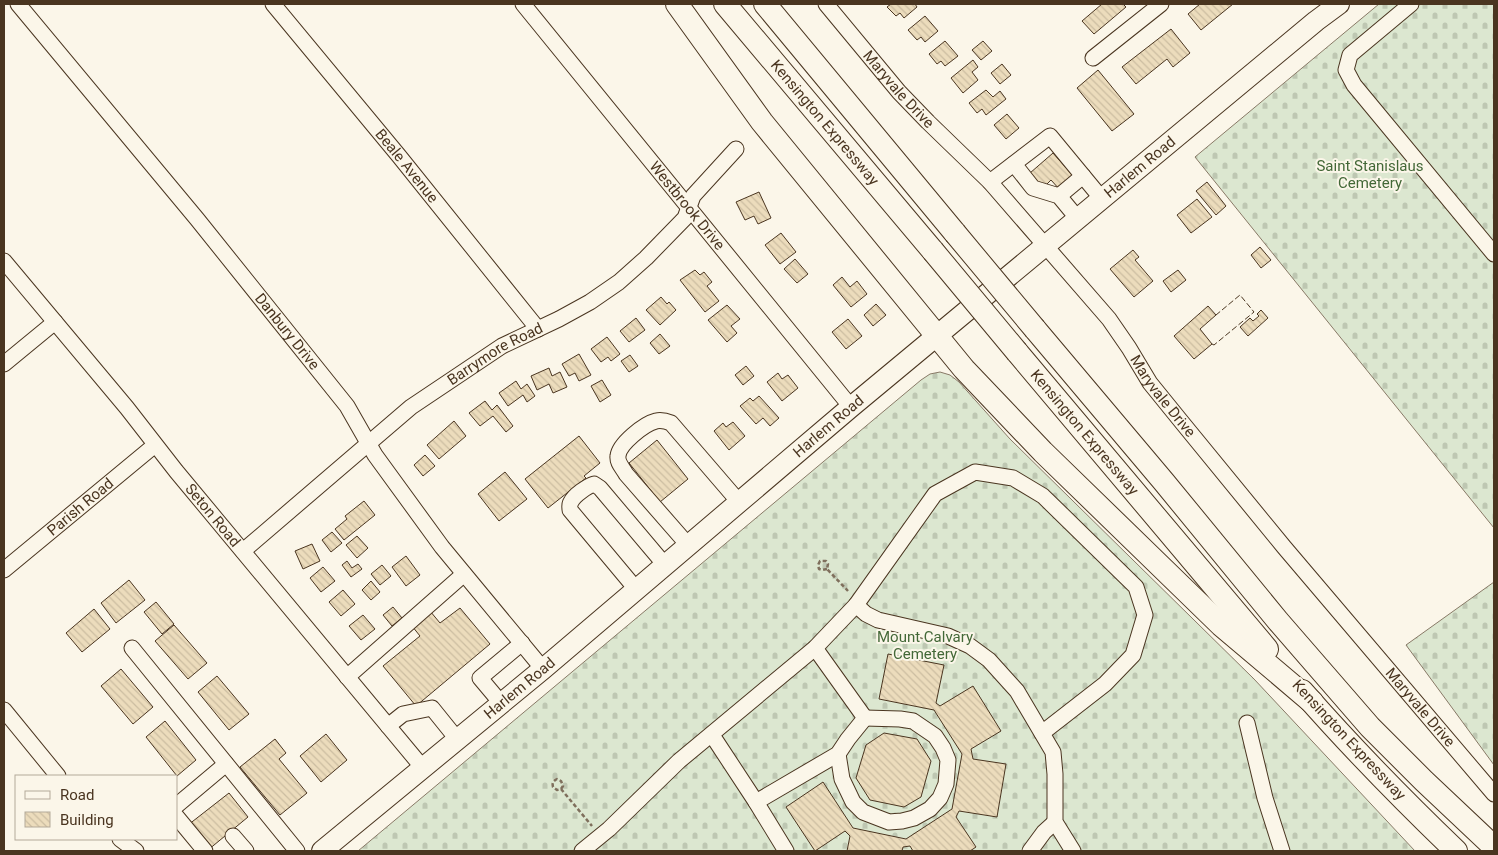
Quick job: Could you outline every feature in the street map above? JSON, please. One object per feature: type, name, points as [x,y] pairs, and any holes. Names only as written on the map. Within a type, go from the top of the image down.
[{"type":"highway","points":[[676,4],[762,122],[964,369],[1043,452],[1147,554],[1222,625],[1312,702]]},
{"type":"highway","name":"Kensington Expressway","points":[[725,4],[1312,702],[1350,745],[1456,851]]},
{"type":"highway","name":"Kensington Expressway","points":[[764,4],[1278,621],[1370,727],[1494,847]]},
{"type":"main road","name":"Harlem Road","points":[[322,851],[543,669],[936,336],[1316,21],[1339,4]]},
{"type":"street","name":"Danbury Drive","points":[[18,4],[190,211],[347,406],[375,455],[442,547],[543,669]]},
{"type":"street","name":"Beale Avenue","points":[[273,4],[399,156],[538,329]]},
{"type":"street","name":"Westbrook Drive","points":[[523,4],[851,407]]},
{"type":"street","name":"Maryvale Drive","points":[[826,4],[904,97],[990,182],[1109,319],[1150,383],[1192,435],[1328,599],[1494,794]]},
{"type":"street","points":[[1093,58],[1159,4]]},
{"type":"street","points":[[1411,4],[1350,55],[1346,70],[1354,84],[1494,254]]},
{"type":"street","points":[[990,182],[1050,136],[1102,199]]},
{"type":"street","name":"Barrymore Road","points":[[243,551],[411,407],[502,346],[559,319],[590,302],[619,282],[686,218],[693,196],[736,149]]},
{"type":"street","points":[[1014,164],[1033,188],[1059,196],[1078,219]]},
{"type":"street","points":[[1059,196],[1083,176]]},
{"type":"street","name":"Seton Road","points":[[4,261],[423,768]]},
{"type":"street","points":[[4,364],[55,322]]},
{"type":"street","points":[[688,545],[626,474],[619,462],[618,455],[621,447],[627,440],[655,421],[665,420],[671,423],[739,502]]},
{"type":"street","name":"Parish Road","points":[[4,570],[156,445]]},
{"type":"street","points":[[582,851],[679,762],[815,648],[857,603],[935,494],[975,472],[1013,478],[1043,496],[1136,587],[1145,615],[1133,655],[1104,684],[1042,733]]},
{"type":"street","points":[[636,589],[570,510],[572,500],[588,486],[594,484],[600,488],[665,565]]},
{"type":"street","points":[[347,676],[464,574]]},
{"type":"street","points":[[857,603],[866,614],[878,620],[948,636],[970,646],[988,660],[1017,691],[1053,752],[1055,822],[1073,851]]},
{"type":"street","points":[[501,703],[480,678],[522,643]]},
{"type":"street","points":[[132,648],[297,851]]},
{"type":"street","points":[[815,648],[865,718]]},
{"type":"street","points":[[388,726],[403,714],[432,708],[457,739]]},
{"type":"street","points":[[4,710],[57,775]]},
{"type":"street","points":[[756,802],[838,754],[865,718]]},
{"type":"street","points":[[838,754],[842,779],[853,802],[863,812],[889,822],[902,821],[914,818],[930,809],[940,798],[946,784],[948,760],[935,736],[913,721],[865,718]]},
{"type":"street","points":[[1247,723],[1265,798],[1282,851]]},
{"type":"street","points":[[712,735],[786,851]]},
{"type":"street","points":[[178,804],[226,764]]},
{"type":"street","points":[[178,818],[205,851]]},
{"type":"street","points":[[1030,851],[1044,832],[1055,822]]},
{"type":"street","points":[[233,836],[246,851]]},
{"type":"street","points":[[121,840],[136,851]]},
{"type":"path","points":[[827,569],[819,569],[819,562],[822,560],[826,561],[828,564],[827,569],[857,603]]},
{"type":"path","points":[[561,789],[557,790],[554,788],[552,784],[554,781],[561,781],[561,789],[600,836]]},
{"type":"green space","name":"Saint Stanislaus Cemetery","points":[[1379,4],[1494,4],[1494,528],[1195,157]]},
{"type":"green space","name":"Mount Calvary Cemetery","points":[[940,372],[950,375],[959,382],[1010,439],[1254,679],[1415,851],[358,851],[921,380],[930,374]]},
{"type":"green space","points":[[1494,582],[1494,765],[1406,645]]},
{"type":"building","points":[[891,4],[915,4],[917,7],[904,18],[900,13],[896,16],[887,7]]},
{"type":"building","points":[[1102,4],[1123,4],[1126,7],[1094,34],[1082,21]]},
{"type":"building","points":[[1200,4],[1233,4],[1201,30],[1188,14]]},
{"type":"building","points":[[925,16],[938,31],[925,42],[921,37],[917,40],[908,30]]},
{"type":"building","points":[[1171,29],[1190,53],[1173,67],[1167,59],[1136,84],[1122,67]]},
{"type":"building","points":[[945,41],[958,56],[945,66],[941,61],[937,64],[929,54]]},
{"type":"building","points":[[983,41],[992,51],[981,60],[972,50]]},
{"type":"building","points":[[973,60],[978,67],[972,72],[978,80],[963,93],[951,78]]},
{"type":"building","points":[[1002,64],[1011,75],[1000,84],[991,73]]},
{"type":"building","points":[[1098,70],[1134,114],[1112,131],[1077,88]]},
{"type":"building","points":[[986,90],[993,97],[1000,91],[1006,99],[986,115],[982,109],[977,113],[969,103]]},
{"type":"building","points":[[1007,114],[1019,128],[1006,139],[994,125]]},
{"type":"building","points":[[1053,153],[1075,178],[1060,190],[1051,180],[1043,188],[1030,173]]},
{"type":"building","points":[[1207,182],[1226,206],[1216,215],[1196,191]]},
{"type":"building","points":[[759,192],[771,218],[758,224],[754,216],[745,220],[736,202]]},
{"type":"building","points":[[1197,199],[1212,217],[1191,233],[1177,215]]},
{"type":"building","points":[[781,233],[796,252],[780,264],[765,245]]},
{"type":"building","points":[[1260,247],[1271,260],[1261,268],[1251,255]]},
{"type":"building","points":[[1133,250],[1139,257],[1135,260],[1153,281],[1134,297],[1110,269]]},
{"type":"building","points":[[795,259],[808,274],[797,283],[784,269]]},
{"type":"building","points":[[695,270],[700,275],[704,272],[712,282],[707,286],[719,301],[705,312],[680,280]]},
{"type":"building","points":[[1178,270],[1186,280],[1171,292],[1163,281]]},
{"type":"building","points":[[842,277],[850,287],[857,281],[867,294],[851,307],[833,285]]},
{"type":"building","points":[[661,297],[676,310],[660,325],[646,310]]},
{"type":"building","points":[[876,304],[886,315],[873,326],[864,315]]},
{"type":"building","points":[[727,305],[740,319],[731,326],[737,333],[727,342],[708,320]]},
{"type":"building","points":[[1208,306],[1216,315],[1200,329],[1212,344],[1194,359],[1174,336]]},
{"type":"building","points":[[1261,310],[1268,318],[1248,336],[1240,327],[1250,318],[1253,321],[1259,316],[1257,314]]},
{"type":"building","points":[[636,318],[645,330],[629,342],[620,331]]},
{"type":"building","points":[[848,319],[862,336],[846,349],[832,332]]},
{"type":"building","points":[[660,334],[670,346],[659,354],[650,343]]},
{"type":"building","points":[[607,337],[620,354],[611,361],[608,357],[601,362],[591,349]]},
{"type":"building","points":[[579,354],[591,375],[579,381],[575,373],[569,376],[562,364]]},
{"type":"building","points":[[630,355],[638,366],[629,372],[621,361]]},
{"type":"building","points":[[746,366],[754,376],[743,385],[735,375]]},
{"type":"building","points":[[549,368],[552,376],[560,372],[567,387],[553,393],[549,384],[537,390],[531,376]]},
{"type":"building","points":[[778,373],[782,379],[788,375],[798,388],[782,401],[767,382]]},
{"type":"building","points":[[602,380],[611,395],[600,402],[591,386]]},
{"type":"building","points":[[516,381],[521,389],[527,384],[535,396],[527,402],[523,395],[508,406],[499,393]]},
{"type":"building","points":[[759,396],[779,418],[770,426],[763,418],[756,424],[740,406],[750,398],[753,401]]},
{"type":"building","points":[[485,401],[492,410],[497,405],[513,426],[506,432],[493,416],[480,426],[469,413]]},
{"type":"building","points":[[454,421],[466,436],[439,459],[427,445]]},
{"type":"building","points":[[733,422],[745,436],[729,450],[714,431],[723,423],[726,427]]},
{"type":"building","points":[[579,436],[600,463],[584,476],[586,478],[548,508],[525,479]]},
{"type":"building","points":[[657,440],[688,479],[660,502],[629,463]]},
{"type":"building","points":[[425,455],[435,466],[423,476],[414,465]]},
{"type":"building","points":[[505,472],[527,499],[499,521],[478,494]]},
{"type":"building","points":[[364,501],[375,515],[344,540],[335,529],[347,519],[345,516]]},
{"type":"building","points":[[332,532],[342,543],[331,552],[322,540]]},
{"type":"building","points":[[357,536],[368,548],[357,558],[346,545]]},
{"type":"building","points":[[312,544],[320,561],[303,569],[295,551]]},
{"type":"building","points":[[406,556],[420,575],[406,586],[392,567]]},
{"type":"building","points":[[347,561],[352,568],[358,564],[362,569],[351,577],[342,565]]},
{"type":"building","points":[[382,565],[391,576],[380,585],[371,574]]},
{"type":"building","points":[[323,567],[335,581],[321,592],[310,578]]},
{"type":"building","points":[[129,580],[145,600],[116,623],[101,603]]},
{"type":"building","points":[[371,581],[380,592],[371,600],[362,590]]},
{"type":"building","points":[[343,590],[355,604],[341,616],[329,602]]},
{"type":"building","points":[[156,602],[174,624],[162,634],[144,612]]},
{"type":"building","points":[[393,607],[402,618],[392,626],[383,615]]},
{"type":"building","points":[[460,608],[490,644],[416,706],[383,666],[420,636],[412,626],[430,611],[440,623]]},
{"type":"building","points":[[94,609],[110,629],[82,652],[66,633]]},
{"type":"building","points":[[363,615],[375,629],[361,640],[349,626]]},
{"type":"building","points":[[174,625],[207,663],[188,679],[155,641]]},
{"type":"building","points":[[888,654],[944,665],[936,703],[940,706],[973,686],[1001,731],[971,749],[973,759],[1006,764],[997,817],[959,811],[956,817],[976,847],[970,851],[913,851],[910,846],[903,847],[902,851],[847,851],[850,836],[845,831],[815,851],[786,807],[823,782],[853,828],[906,839],[952,809],[962,754],[934,710],[879,699]]},
{"type":"building","points":[[121,669],[153,707],[133,724],[101,686]]},
{"type":"building","points":[[217,676],[249,714],[229,730],[198,692]]},
{"type":"building","points":[[165,721],[196,760],[176,775],[146,737]]},
{"type":"building","points":[[884,733],[917,739],[931,761],[921,797],[904,807],[870,800],[856,778],[866,745]]},
{"type":"building","points":[[326,734],[347,760],[321,782],[300,756]]},
{"type":"building","points":[[275,739],[286,753],[279,759],[307,793],[280,815],[240,767]]},
{"type":"building","points":[[229,793],[248,817],[208,850],[188,825]]},
{"type":"fence","points":[[1212,344],[1214,345],[1254,312],[1240,295],[1216,315]]}]
